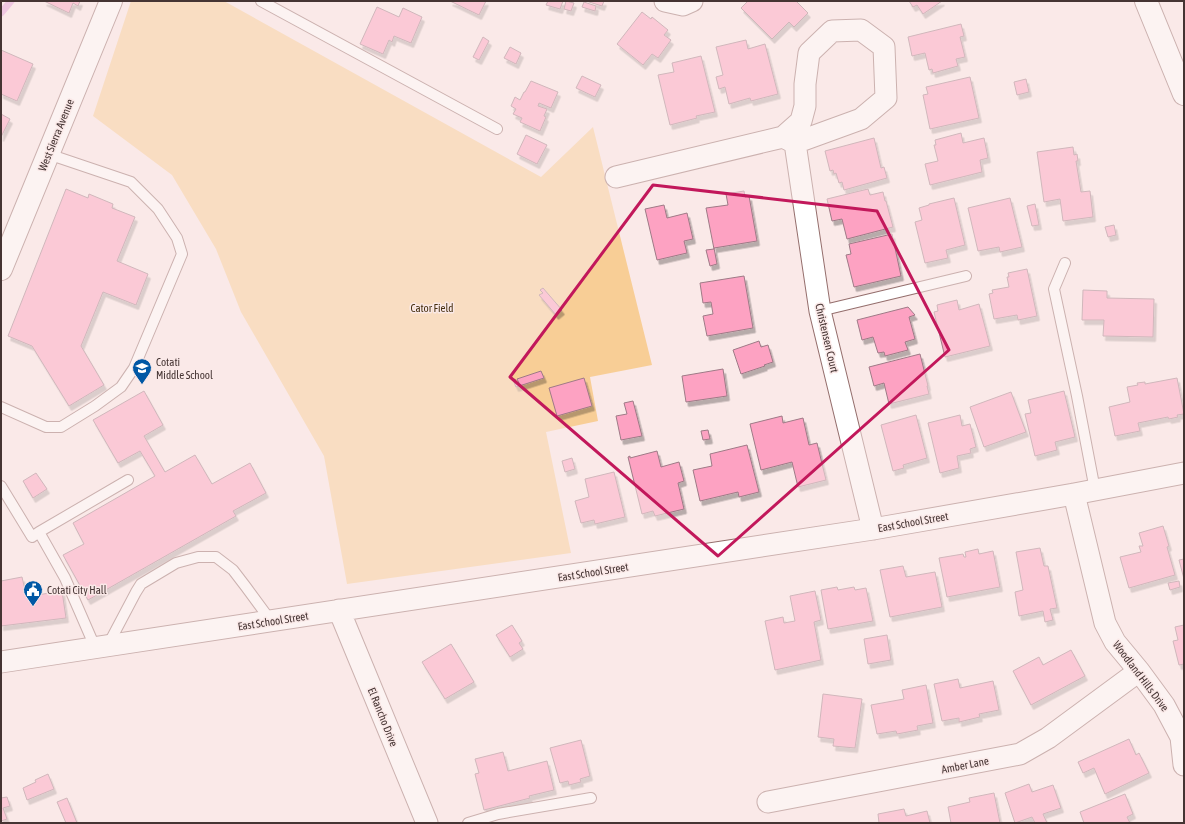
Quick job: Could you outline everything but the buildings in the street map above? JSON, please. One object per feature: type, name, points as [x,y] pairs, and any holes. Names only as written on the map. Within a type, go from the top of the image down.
[{"type":"main road","name":"West Sierra Avenue","points":[[1,269],[112,1]]},
{"type":"main road","points":[[1146,1],[1184,94]]},
{"type":"street","points":[[665,1],[683,5],[692,1]]},
{"type":"street","points":[[616,177],[789,140],[861,119],[886,98],[884,47],[861,30],[832,31],[809,53],[805,84],[805,106],[801,121],[789,140]]},
{"type":"street","name":"Christensen Court","points":[[789,140],[820,311],[873,529]]},
{"type":"street","name":"East School Street","points":[[1,662],[873,529],[1184,473]]},
{"type":"street","name":"Woodland Hills Drive","points":[[1074,494],[1105,623],[1115,642],[1164,705],[1181,737],[1184,765]]},
{"type":"street","name":"El Rancho Drive","points":[[339,610],[427,823]]},
{"type":"street","name":"Amber Lane","points":[[768,802],[1020,754],[1048,738],[1139,671]]},
{"type":"lane","points":[[261,1],[498,128]]},
{"type":"lane","points":[[1,407],[46,427],[61,426],[95,406],[121,387],[134,368],[182,254],[177,238],[158,209],[131,182],[48,154]]},
{"type":"lane","points":[[1065,263],[1054,289],[1095,490]]},
{"type":"lane","points":[[820,311],[966,276]]},
{"type":"lane","points":[[1,486],[32,537],[128,480]]},
{"type":"lane","points":[[39,532],[101,646],[141,584],[176,563],[198,557],[216,557],[233,570],[271,621]]},
{"type":"lane","points":[[468,823],[498,814],[591,798]]},
{"type":"highlighted area","points":[[653,185],[877,211],[949,350],[718,556],[510,377]]},
{"type":"green space","name":"Cator Field","points":[[131,1],[224,1],[541,177],[593,127],[652,365],[590,377],[598,421],[546,432],[571,553],[347,584],[324,456],[241,312],[216,249],[172,175],[93,116]]},
{"type":"waterway","points":[[1,13],[11,1]]},
{"type":"place","name":"Cotati Middle School","points":[[142,385]]},
{"type":"place","name":"Cotati City Hall","points":[[33,607]]}]
